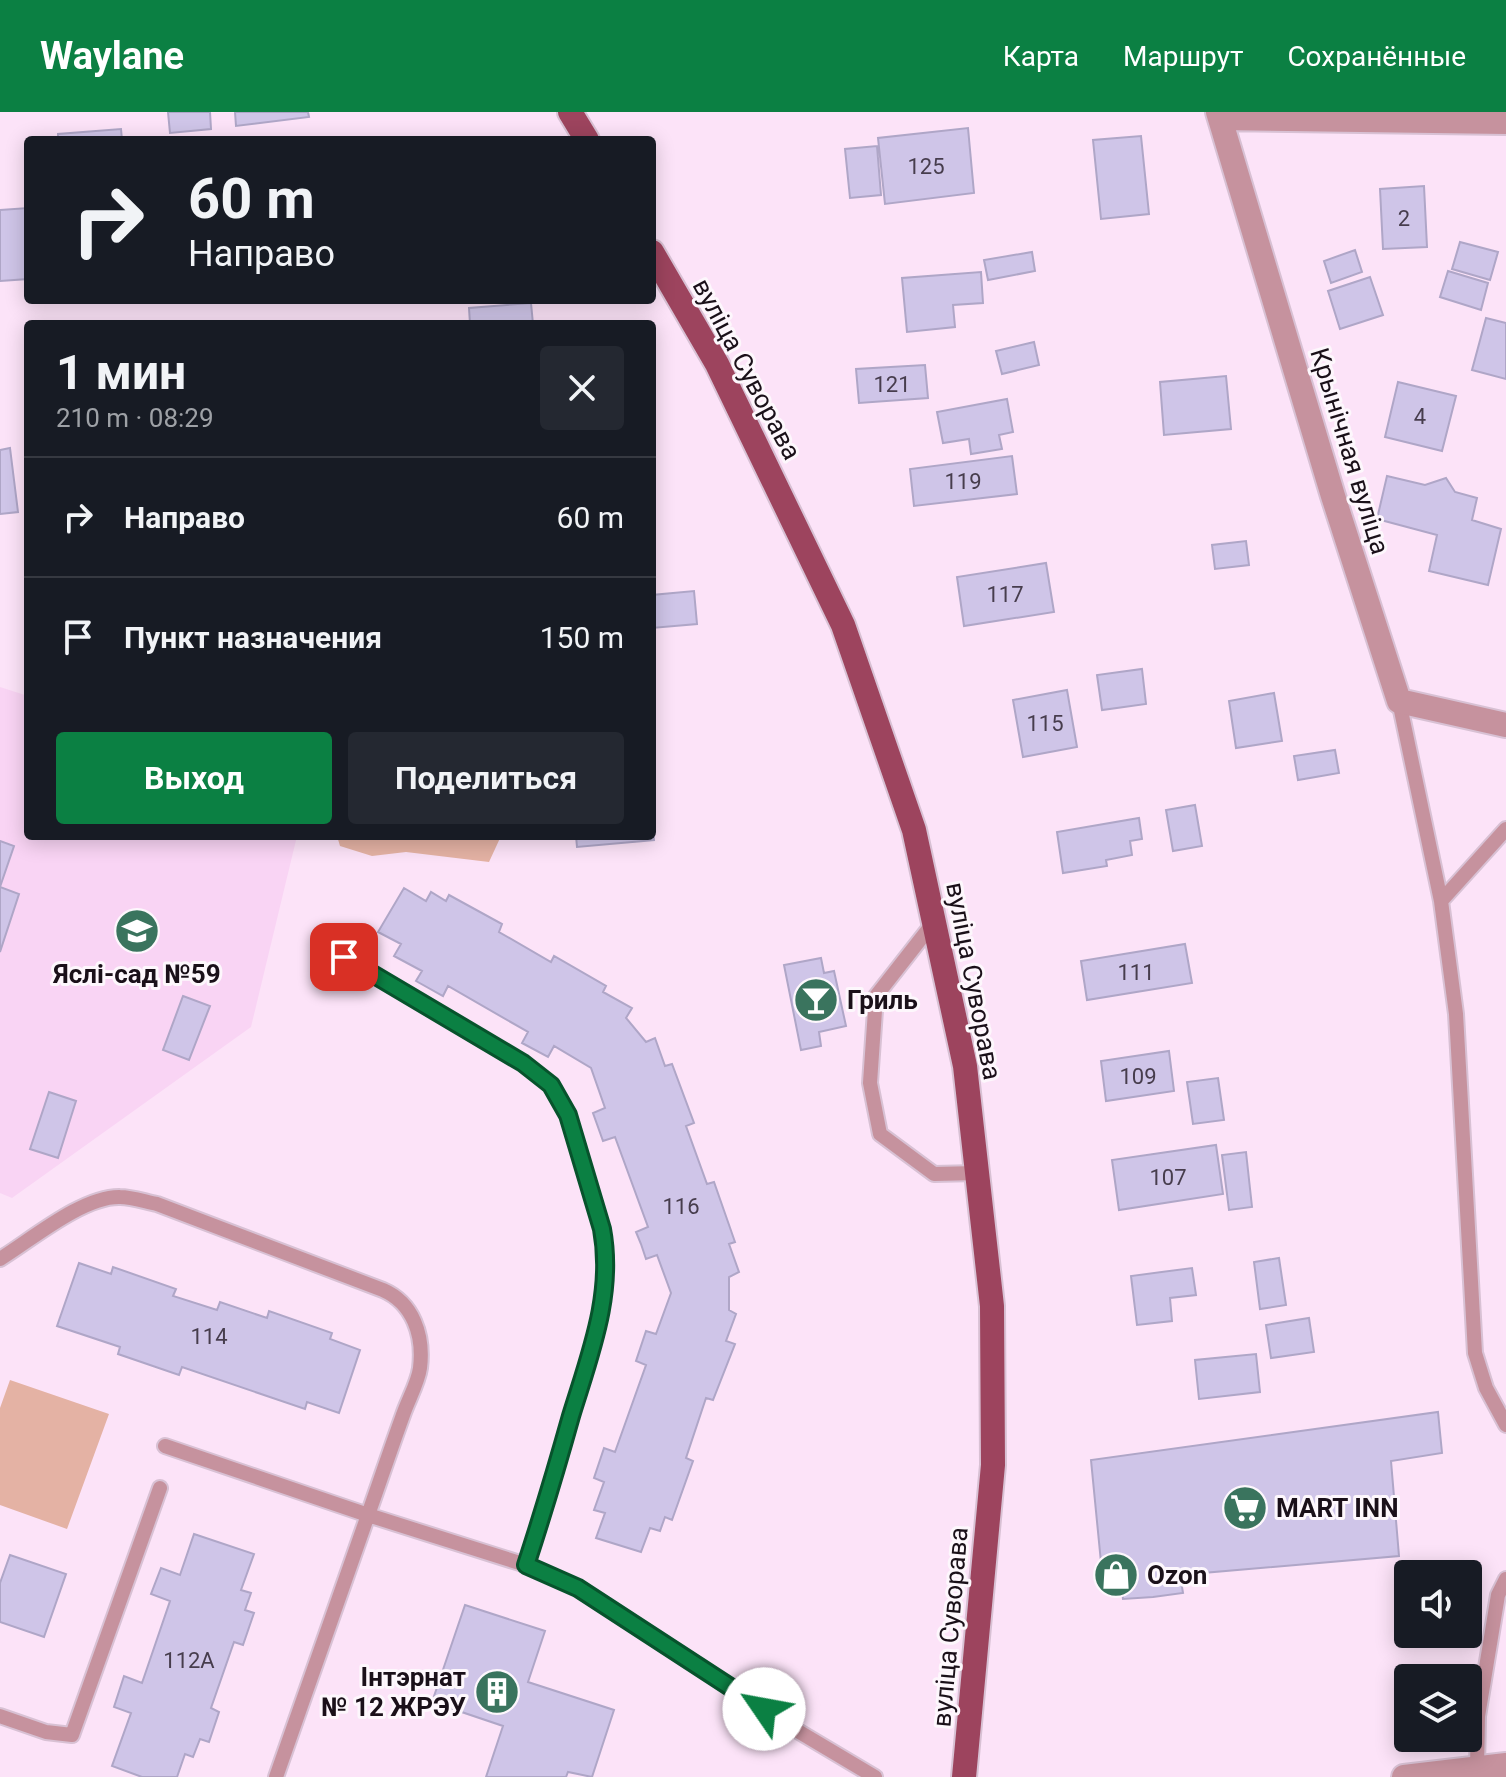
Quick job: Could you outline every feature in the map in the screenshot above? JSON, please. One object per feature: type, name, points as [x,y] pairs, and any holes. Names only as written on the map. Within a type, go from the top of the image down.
[{"type":"main road","points":[[570,112],[585,136]]},
{"type":"main road","name":"вуліца Суворава","points":[[656,259],[717,364],[843,625],[914,830],[965,1066],[992,1306],[993,1465],[964,1777]]},
{"type":"street","points":[[1219,115],[1506,122]]},
{"type":"street","name":"Крынічная вуліца","points":[[1219,115],[1333,496],[1399,701]]},
{"type":"street","points":[[1399,701],[1506,725]]},
{"type":"street","points":[[1404,1777],[1506,1765]]},
{"type":"lane","points":[[1399,701],[1441,901],[1456,1014],[1475,1353],[1486,1388],[1506,1425]]},
{"type":"lane","points":[[1441,901],[1506,829]]},
{"type":"lane","points":[[934,922],[876,996],[870,1083],[880,1134],[934,1174],[977,1173]]},
{"type":"lane","points":[[344,957],[523,1063],[551,1085],[568,1115],[602,1229],[606,1286],[597,1328],[526,1565]]},
{"type":"lane","points":[[0,1259],[76,1211],[98,1200],[121,1197],[157,1204],[395,1295],[414,1318],[420,1368],[276,1777]]},
{"type":"lane","points":[[165,1446],[526,1565],[578,1588],[791,1727],[875,1777]]},
{"type":"lane","points":[[0,1716],[46,1732],[72,1735],[160,1488]]},
{"type":"lane","points":[[1477,1768],[1478,1716],[1498,1595],[1506,1579]]},
{"type":"shaded area","name":"Яслі-сад №59","points":[[0,687],[24,695],[24,840],[296,840],[251,1027],[12,1198],[0,1193]]},
{"type":"shaded area","points":[[338,840],[499,840],[489,862],[406,852],[372,856],[340,846]]},
{"type":"shaded area","points":[[10,1380],[109,1414],[67,1529],[0,1505],[0,1408]]},
{"type":"building","points":[[168,112],[210,112],[211,129],[170,133]]},
{"type":"building","points":[[235,112],[308,112],[309,117],[236,126]]},
{"type":"building","points":[[968,128],[974,193],[885,204],[878,138]]},
{"type":"building","points":[[121,129],[122,136],[58,136]]},
{"type":"building","points":[[1141,136],[1149,214],[1101,219],[1093,140]]},
{"type":"building","points":[[877,146],[881,195],[850,198],[845,149]]},
{"type":"building","points":[[1424,186],[1427,247],[1383,249],[1380,189]]},
{"type":"building","points":[[24,208],[24,279],[0,281],[0,210]]},
{"type":"building","points":[[1460,242],[1498,252],[1490,280],[1452,269]]},
{"type":"building","points":[[1355,250],[1362,272],[1331,283],[1324,261]]},
{"type":"building","points":[[1032,252],[1035,271],[988,280],[984,260]]},
{"type":"building","points":[[1448,271],[1488,283],[1481,310],[1440,297]]},
{"type":"building","points":[[981,272],[983,303],[953,305],[955,327],[907,332],[902,278]]},
{"type":"building","points":[[1370,277],[1383,315],[1340,329],[1328,291]]},
{"type":"building","points":[[531,304],[533,320],[470,320],[469,308]]},
{"type":"building","points":[[1486,318],[1506,323],[1506,379],[1472,370]]},
{"type":"building","points":[[1034,342],[1039,365],[1002,374],[996,351]]},
{"type":"building","points":[[925,365],[928,398],[859,403],[856,369]]},
{"type":"building","points":[[1226,376],[1231,429],[1164,435],[1160,382]]},
{"type":"building","points":[[1398,382],[1456,396],[1442,451],[1385,437]]},
{"type":"building","points":[[1007,399],[1013,432],[999,435],[1002,449],[971,454],[969,439],[943,443],[937,412]]},
{"type":"building","points":[[10,448],[18,512],[0,514],[0,450]]},
{"type":"building","points":[[1012,456],[1017,494],[914,506],[910,469]]},
{"type":"building","points":[[1387,476],[1425,485],[1446,478],[1455,492],[1477,498],[1472,520],[1501,529],[1488,585],[1429,571],[1437,535],[1377,519]]},
{"type":"building","points":[[1246,541],[1249,565],[1215,569],[1212,545]]},
{"type":"building","points":[[1046,563],[1054,612],[964,626],[957,577]]},
{"type":"building","points":[[694,591],[697,624],[656,628],[656,595]]},
{"type":"building","points":[[1142,669],[1146,704],[1102,710],[1097,675]]},
{"type":"building","points":[[1067,690],[1077,747],[1023,757],[1013,700]]},
{"type":"building","points":[[1274,693],[1282,741],[1236,748],[1229,701]]},
{"type":"building","points":[[1335,750],[1339,773],[1298,780],[1294,756]]},
{"type":"building","points":[[1195,805],[1202,846],[1173,851],[1166,810]]},
{"type":"building","points":[[1139,818],[1142,839],[1130,841],[1132,855],[1106,860],[1107,866],[1063,873],[1057,832]]},
{"type":"building","points":[[576,840],[654,840],[577,847]]},
{"type":"building","points":[[0,841],[14,846],[0,887]]},
{"type":"building","points":[[0,887],[19,894],[0,952]]},
{"type":"building","points":[[404,888],[426,901],[431,892],[446,901],[449,895],[502,924],[499,932],[551,962],[554,956],[606,986],[603,992],[632,1008],[626,1018],[646,1042],[655,1038],[665,1066],[672,1064],[694,1123],[686,1126],[707,1184],[714,1182],[735,1242],[729,1244],[739,1272],[729,1277],[729,1310],[736,1314],[726,1341],[735,1344],[713,1400],[706,1398],[686,1458],[693,1461],[672,1520],[665,1517],[660,1531],[650,1528],[641,1552],[596,1538],[605,1513],[594,1510],[604,1482],[594,1478],[604,1448],[615,1452],[646,1365],[636,1361],[646,1331],[656,1334],[671,1293],[657,1255],[646,1259],[636,1232],[648,1227],[615,1137],[603,1141],[593,1113],[605,1108],[591,1068],[554,1046],[548,1057],[522,1043],[528,1032],[448,986],[443,996],[416,981],[422,971],[394,956],[401,944],[378,932]]},
{"type":"building","points":[[1185,944],[1192,983],[1087,1000],[1081,961]]},
{"type":"building","name":"Гриль","points":[[821,958],[824,973],[834,971],[846,1026],[819,1032],[821,1046],[801,1050],[784,965]]},
{"type":"building","points":[[183,996],[210,1006],[189,1060],[163,1050]]},
{"type":"building","points":[[1169,1051],[1174,1091],[1106,1101],[1101,1061]]},
{"type":"building","points":[[1218,1078],[1224,1120],[1193,1124],[1187,1082]]},
{"type":"building","points":[[49,1092],[76,1101],[58,1158],[30,1149]]},
{"type":"building","points":[[1216,1145],[1223,1194],[1119,1210],[1112,1160]]},
{"type":"building","points":[[1246,1152],[1252,1207],[1229,1210],[1222,1155]]},
{"type":"building","points":[[1279,1258],[1286,1305],[1260,1309],[1254,1262]]},
{"type":"building","points":[[79,1263],[111,1274],[113,1267],[176,1289],[173,1296],[217,1310],[220,1302],[267,1318],[269,1311],[332,1333],[330,1339],[360,1350],[339,1413],[307,1402],[305,1409],[182,1367],[179,1375],[118,1354],[120,1347],[57,1326]]},
{"type":"building","points":[[1192,1268],[1196,1295],[1170,1298],[1172,1321],[1137,1325],[1131,1276]]},
{"type":"building","points":[[1309,1318],[1314,1352],[1271,1358],[1266,1325]]},
{"type":"building","points":[[1256,1354],[1260,1392],[1199,1399],[1195,1360]]},
{"type":"building","name":"MART INN","points":[[1438,1412],[1442,1453],[1391,1461],[1399,1556],[1180,1575],[1183,1593],[1153,1597],[1123,1599],[1121,1581],[1103,1583],[1091,1460]]},
{"type":"building","points":[[194,1534],[254,1554],[241,1590],[251,1593],[245,1610],[254,1613],[243,1645],[234,1642],[211,1708],[219,1712],[209,1742],[200,1739],[193,1757],[185,1754],[177,1777],[142,1777],[112,1766],[131,1713],[114,1707],[124,1676],[142,1683],[170,1601],[151,1594],[161,1568],[180,1575]]},
{"type":"building","points":[[10,1555],[66,1574],[44,1637],[0,1622],[0,1583]]},
{"type":"building","name":"Інтэрнат № 12 ЖРЭУ","points":[[465,1605],[545,1631],[528,1682],[614,1710],[592,1777],[568,1772],[566,1777],[486,1777],[503,1726],[432,1702]]},
{"type":"place","name":"Яслі-сад №59","points":[[137,931]]},
{"type":"place","name":"Гриль","points":[[816,1000]]},
{"type":"place","name":"MART INN","points":[[1245,1508]]},
{"type":"place","name":"Ozon","points":[[1116,1575]]},
{"type":"place","name":"Інтэрнат № 12 ЖРЭУ","points":[[497,1692]]},
{"type":"route","points":[[344,957],[523,1063],[551,1085],[568,1115],[602,1229],[606,1286],[603,1308],[526,1565],[578,1588],[764,1709]]}]
